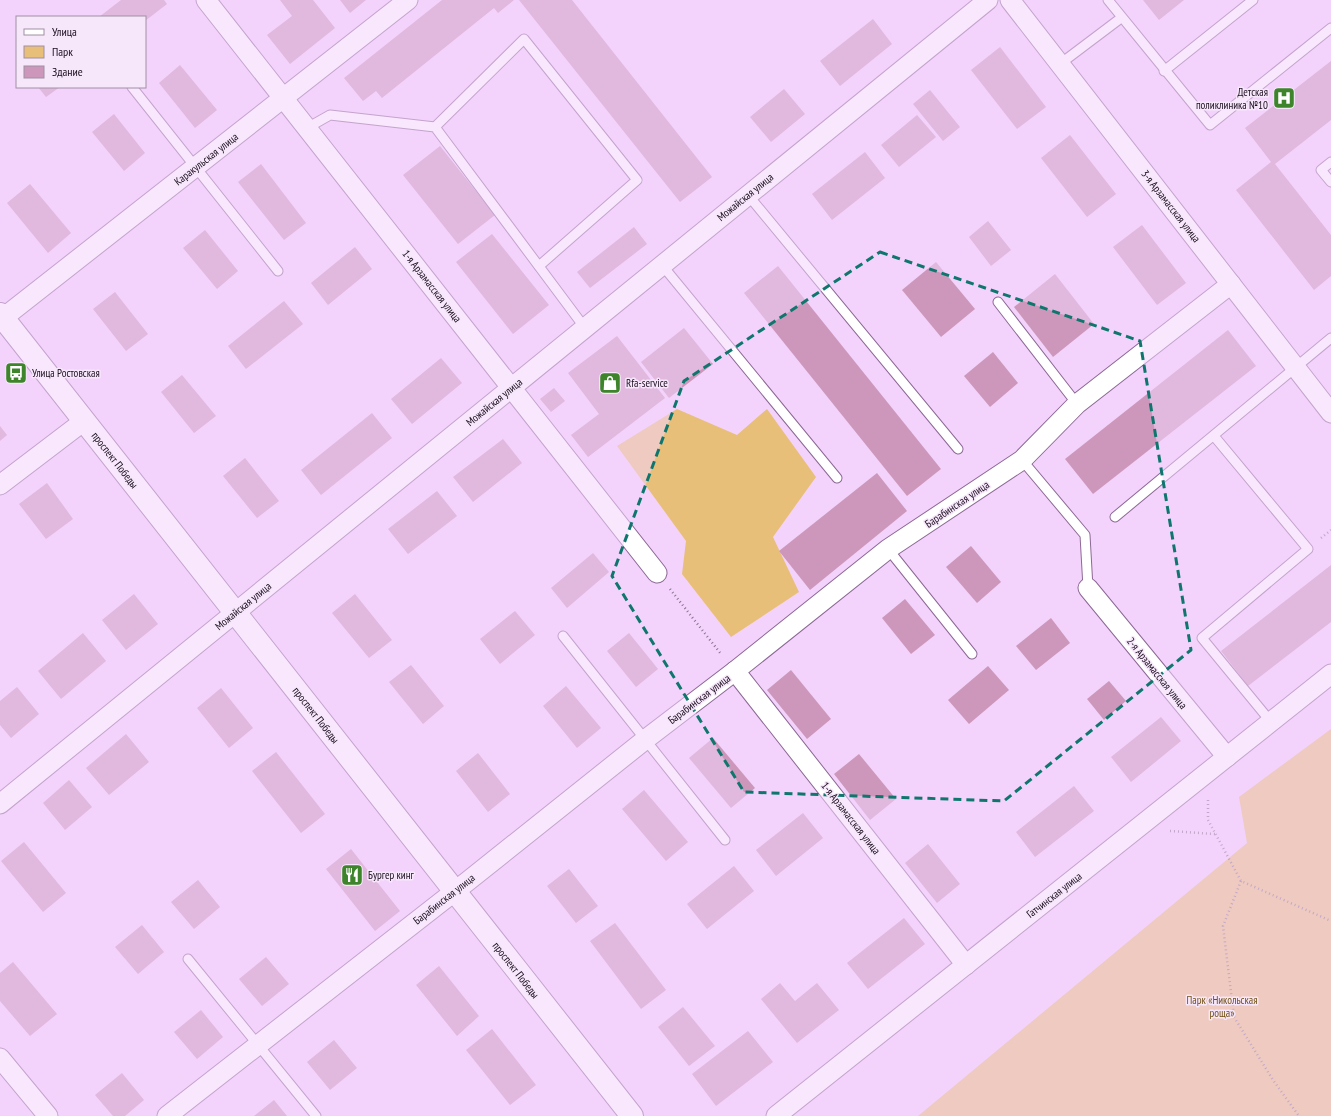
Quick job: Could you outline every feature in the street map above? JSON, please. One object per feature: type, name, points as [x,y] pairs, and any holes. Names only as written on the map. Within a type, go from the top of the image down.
[{"type":"main road","name":"проспект Победы","points":[[2,316],[632,1116]]},
{"type":"street","name":"1-я Арзамасская улица","points":[[206,0],[657,573]]},
{"type":"street","name":"Каракульская улица","points":[[2,316],[196,167],[408,0]]},
{"type":"street","name":"Можайская улица","points":[[0,804],[988,0]]},
{"type":"street","name":"3-я Арзамасская улица","points":[[1010,0],[1331,413]]},
{"type":"street","name":"Барабинская улица","points":[[167,1116],[646,739],[735,671],[888,549],[1022,460],[1077,404],[1231,284]]},
{"type":"street","points":[[0,485],[84,421]]},
{"type":"street","name":"2-я Арзамасская улица","points":[[1088,588],[1227,757]]},
{"type":"street","name":"1-я Арзамасская улица","points":[[735,671],[966,965]]},
{"type":"street","name":"Гатчинская улица","points":[[776,1116],[1331,674]]},
{"type":"street","points":[[0,1058],[48,1116]]},
{"type":"lane","points":[[1108,0],[1164,70],[1210,124],[1331,28]]},
{"type":"lane","points":[[1164,70],[1253,0]]},
{"type":"lane","points":[[1060,64],[1122,18]]},
{"type":"lane","points":[[435,127],[524,39],[637,180],[539,266]]},
{"type":"lane","points":[[133,88],[278,271]]},
{"type":"lane","points":[[307,128],[330,115],[435,127],[585,328]]},
{"type":"lane","points":[[1331,162],[1321,170],[1331,182]]},
{"type":"lane","points":[[748,195],[958,449]]},
{"type":"lane","points":[[662,265],[837,478]]},
{"type":"lane","points":[[998,302],[1077,404]]},
{"type":"lane","points":[[1116,517],[1331,338]]},
{"type":"lane","points":[[1214,436],[1308,549],[1202,638],[1271,722]]},
{"type":"lane","points":[[1022,460],[1084,535],[1088,588]]},
{"type":"lane","points":[[888,549],[972,654]]},
{"type":"lane","points":[[563,636],[725,840]]},
{"type":"lane","points":[[188,959],[316,1116]]},
{"type":"path","points":[[657,573],[735,671]]},
{"type":"path","points":[[1208,773],[1208,820],[1241,881],[1331,921]]},
{"type":"path","points":[[1136,830],[1216,834]]},
{"type":"path","points":[[1241,881],[1223,926],[1234,1017],[1273,1080],[1299,1116]]},
{"type":"highlighted area","points":[[880,252],[1140,341],[1191,650],[1004,801],[744,792],[612,576],[684,381]]},
{"type":"green space","points":[[677,409],[737,435],[767,409],[816,477],[773,537],[799,592],[731,637],[682,574],[686,541],[617,446]]},
{"type":"green space","name":"Парк «Никольская роща»","points":[[1331,729],[1331,1116],[918,1116],[1247,843],[1239,797]]},
{"type":"building","points":[[121,0],[164,0],[167,4],[146,20],[146,16],[100,16]]},
{"type":"building","points":[[280,0],[313,0],[335,28],[290,64],[267,35],[292,16]]},
{"type":"building","points":[[340,0],[366,0],[350,13]]},
{"type":"building","points":[[442,0],[514,0],[498,13],[494,8],[382,98],[376,91],[363,101],[344,78]]},
{"type":"building","points":[[519,0],[572,0],[712,177],[680,202]]},
{"type":"building","points":[[1143,0],[1184,0],[1159,20]]},
{"type":"building","points":[[873,19],[892,44],[840,86],[820,61]]},
{"type":"building","points":[[1000,47],[1046,107],[1017,129],[971,70]]},
{"type":"building","points":[[1331,61],[1331,120],[1275,164],[1331,235],[1331,276],[1314,290],[1236,190],[1271,162],[1245,128]]},
{"type":"building","points":[[180,65],[217,110],[195,128],[159,83]]},
{"type":"building","points":[[39,88],[59,88],[46,97]]},
{"type":"building","points":[[784,89],[805,114],[771,142],[750,117]]},
{"type":"building","points":[[930,90],[960,127],[943,141],[913,104]]},
{"type":"building","points":[[114,114],[145,153],[124,171],[92,132]]},
{"type":"building","points":[[917,115],[936,137],[899,167],[881,145]]},
{"type":"building","points":[[1070,135],[1116,194],[1087,217],[1041,158]]},
{"type":"building","points":[[440,146],[495,215],[458,244],[403,175]]},
{"type":"building","points":[[865,152],[885,178],[832,220],[812,194]]},
{"type":"building","points":[[261,164],[306,223],[284,240],[238,182]]},
{"type":"building","points":[[30,184],[71,233],[48,253],[7,203]]},
{"type":"building","points":[[988,221],[1011,250],[991,266],[969,237]]},
{"type":"building","points":[[1142,225],[1186,283],[1157,305],[1113,247]]},
{"type":"building","points":[[634,227],[647,244],[590,288],[577,272]]},
{"type":"building","points":[[205,230],[238,271],[217,289],[183,248]]},
{"type":"building","points":[[492,234],[549,305],[513,334],[456,262]]},
{"type":"building","points":[[355,247],[372,269],[328,305],[311,283]]},
{"type":"building","points":[[936,262],[975,309],[941,337],[902,290]]},
{"type":"building","points":[[778,266],[941,469],[907,496],[744,293]]},
{"type":"building","points":[[1055,274],[1094,324],[1053,357],[1014,307]]},
{"type":"building","points":[[115,292],[148,334],[126,351],[93,309]]},
{"type":"building","points":[[284,301],[303,324],[246,369],[228,346]]},
{"type":"building","points":[[684,328],[713,364],[669,398],[641,362]]},
{"type":"building","points":[[1228,330],[1256,366],[1093,494],[1065,459]]},
{"type":"building","points":[[617,336],[665,398],[588,457],[571,435],[599,414],[568,373]]},
{"type":"building","points":[[993,352],[1018,383],[990,407],[964,376]]},
{"type":"building","points":[[441,358],[462,383],[412,424],[391,399]]},
{"type":"building","points":[[182,375],[216,416],[194,433],[161,392]]},
{"type":"building","points":[[554,388],[565,401],[551,412],[540,399]]},
{"type":"building","points":[[372,413],[392,438],[321,495],[301,470]]},
{"type":"building","points":[[0,426],[7,435],[0,441]]},
{"type":"building","points":[[503,439],[522,463],[473,502],[453,477]]},
{"type":"building","points":[[245,458],[279,501],[257,518],[223,476]]},
{"type":"building","points":[[877,473],[907,511],[810,590],[779,551]]},
{"type":"building","points":[[47,483],[73,519],[46,539],[19,504]]},
{"type":"building","points":[[437,491],[457,516],[408,554],[388,529]]},
{"type":"building","points":[[971,546],[1001,582],[977,603],[946,567]]},
{"type":"building","points":[[593,553],[609,572],[567,608],[551,588]]},
{"type":"building","points":[[1331,565],[1331,622],[1248,686],[1221,651]]},
{"type":"building","points":[[134,594],[158,624],[126,650],[102,620]]},
{"type":"building","points":[[355,594],[392,640],[369,658],[332,613]]},
{"type":"building","points":[[905,599],[935,635],[911,654],[882,618]]},
{"type":"building","points":[[515,611],[535,635],[500,664],[480,639]]},
{"type":"building","points":[[1051,618],[1070,643],[1036,670],[1016,646]]},
{"type":"building","points":[[83,633],[106,661],[61,699],[38,671]]},
{"type":"building","points":[[629,633],[658,669],[636,687],[607,651]]},
{"type":"building","points":[[411,665],[444,706],[423,724],[389,682]]},
{"type":"building","points":[[988,666],[1009,690],[969,724],[948,700]]},
{"type":"building","points":[[791,670],[831,719],[807,739],[767,690]]},
{"type":"building","points":[[1109,681],[1126,701],[1104,720],[1087,699]]},
{"type":"building","points":[[566,686],[601,728],[577,748],[543,706]]},
{"type":"building","points":[[17,687],[39,714],[11,738],[0,725],[0,701]]},
{"type":"building","points":[[221,688],[253,728],[229,748],[197,708]]},
{"type":"building","points":[[1161,717],[1181,741],[1131,782],[1111,757]]},
{"type":"building","points":[[126,734],[149,762],[109,795],[86,768]]},
{"type":"building","points":[[713,738],[755,788],[731,808],[689,758]]},
{"type":"building","points":[[276,752],[325,814],[301,833],[252,771]]},
{"type":"building","points":[[478,753],[510,794],[488,812],[456,771]]},
{"type":"building","points":[[859,754],[896,799],[870,820],[834,774]]},
{"type":"building","points":[[69,780],[92,807],[65,830],[43,803]]},
{"type":"building","points":[[1074,786],[1094,811],[1035,857],[1016,832]]},
{"type":"building","points":[[644,790],[688,842],[666,861],[622,809]]},
{"type":"building","points":[[803,813],[823,838],[776,876],[756,850]]},
{"type":"building","points":[[24,842],[66,893],[43,912],[1,861]]},
{"type":"building","points":[[928,844],[960,884],[937,903],[905,863]]},
{"type":"building","points":[[351,849],[400,911],[375,931],[326,869]]},
{"type":"building","points":[[734,866],[754,891],[707,929],[687,904]]},
{"type":"building","points":[[569,869],[598,906],[576,923],[547,886]]},
{"type":"building","points":[[198,880],[220,907],[194,929],[171,902]]},
{"type":"building","points":[[904,918],[925,944],[868,989],[847,963]]},
{"type":"building","points":[[615,923],[666,990],[641,1009],[590,941]]},
{"type":"building","points":[[142,925],[164,952],[138,974],[115,947]]},
{"type":"building","points":[[266,957],[289,984],[262,1006],[239,979]]},
{"type":"building","points":[[13,962],[57,1014],[30,1036],[0,1001],[0,973]]},
{"type":"building","points":[[439,966],[479,1016],[457,1036],[416,985]]},
{"type":"building","points":[[780,983],[795,1001],[817,983],[839,1010],[797,1043],[761,999]]},
{"type":"building","points":[[683,1007],[715,1046],[689,1066],[658,1027]]},
{"type":"building","points":[[201,1010],[223,1037],[197,1059],[174,1032]]},
{"type":"building","points":[[492,1029],[536,1085],[510,1105],[466,1050]]},
{"type":"building","points":[[748,1031],[773,1062],[716,1106],[692,1074]]},
{"type":"building","points":[[334,1040],[357,1068],[330,1090],[307,1062]]},
{"type":"building","points":[[122,1073],[144,1100],[125,1116],[113,1116],[95,1095]]},
{"type":"building","points":[[274,1100],[287,1116],[254,1116]]},
{"type":"place","name":"Детская поликлиника №10","points":[[1284,98]]},
{"type":"place","name":"Улица Ростовская","points":[[16,373]]},
{"type":"place","name":"Rfa-service","points":[[610,383]]},
{"type":"place","name":"Бургер кинг","points":[[352,875]]}]
